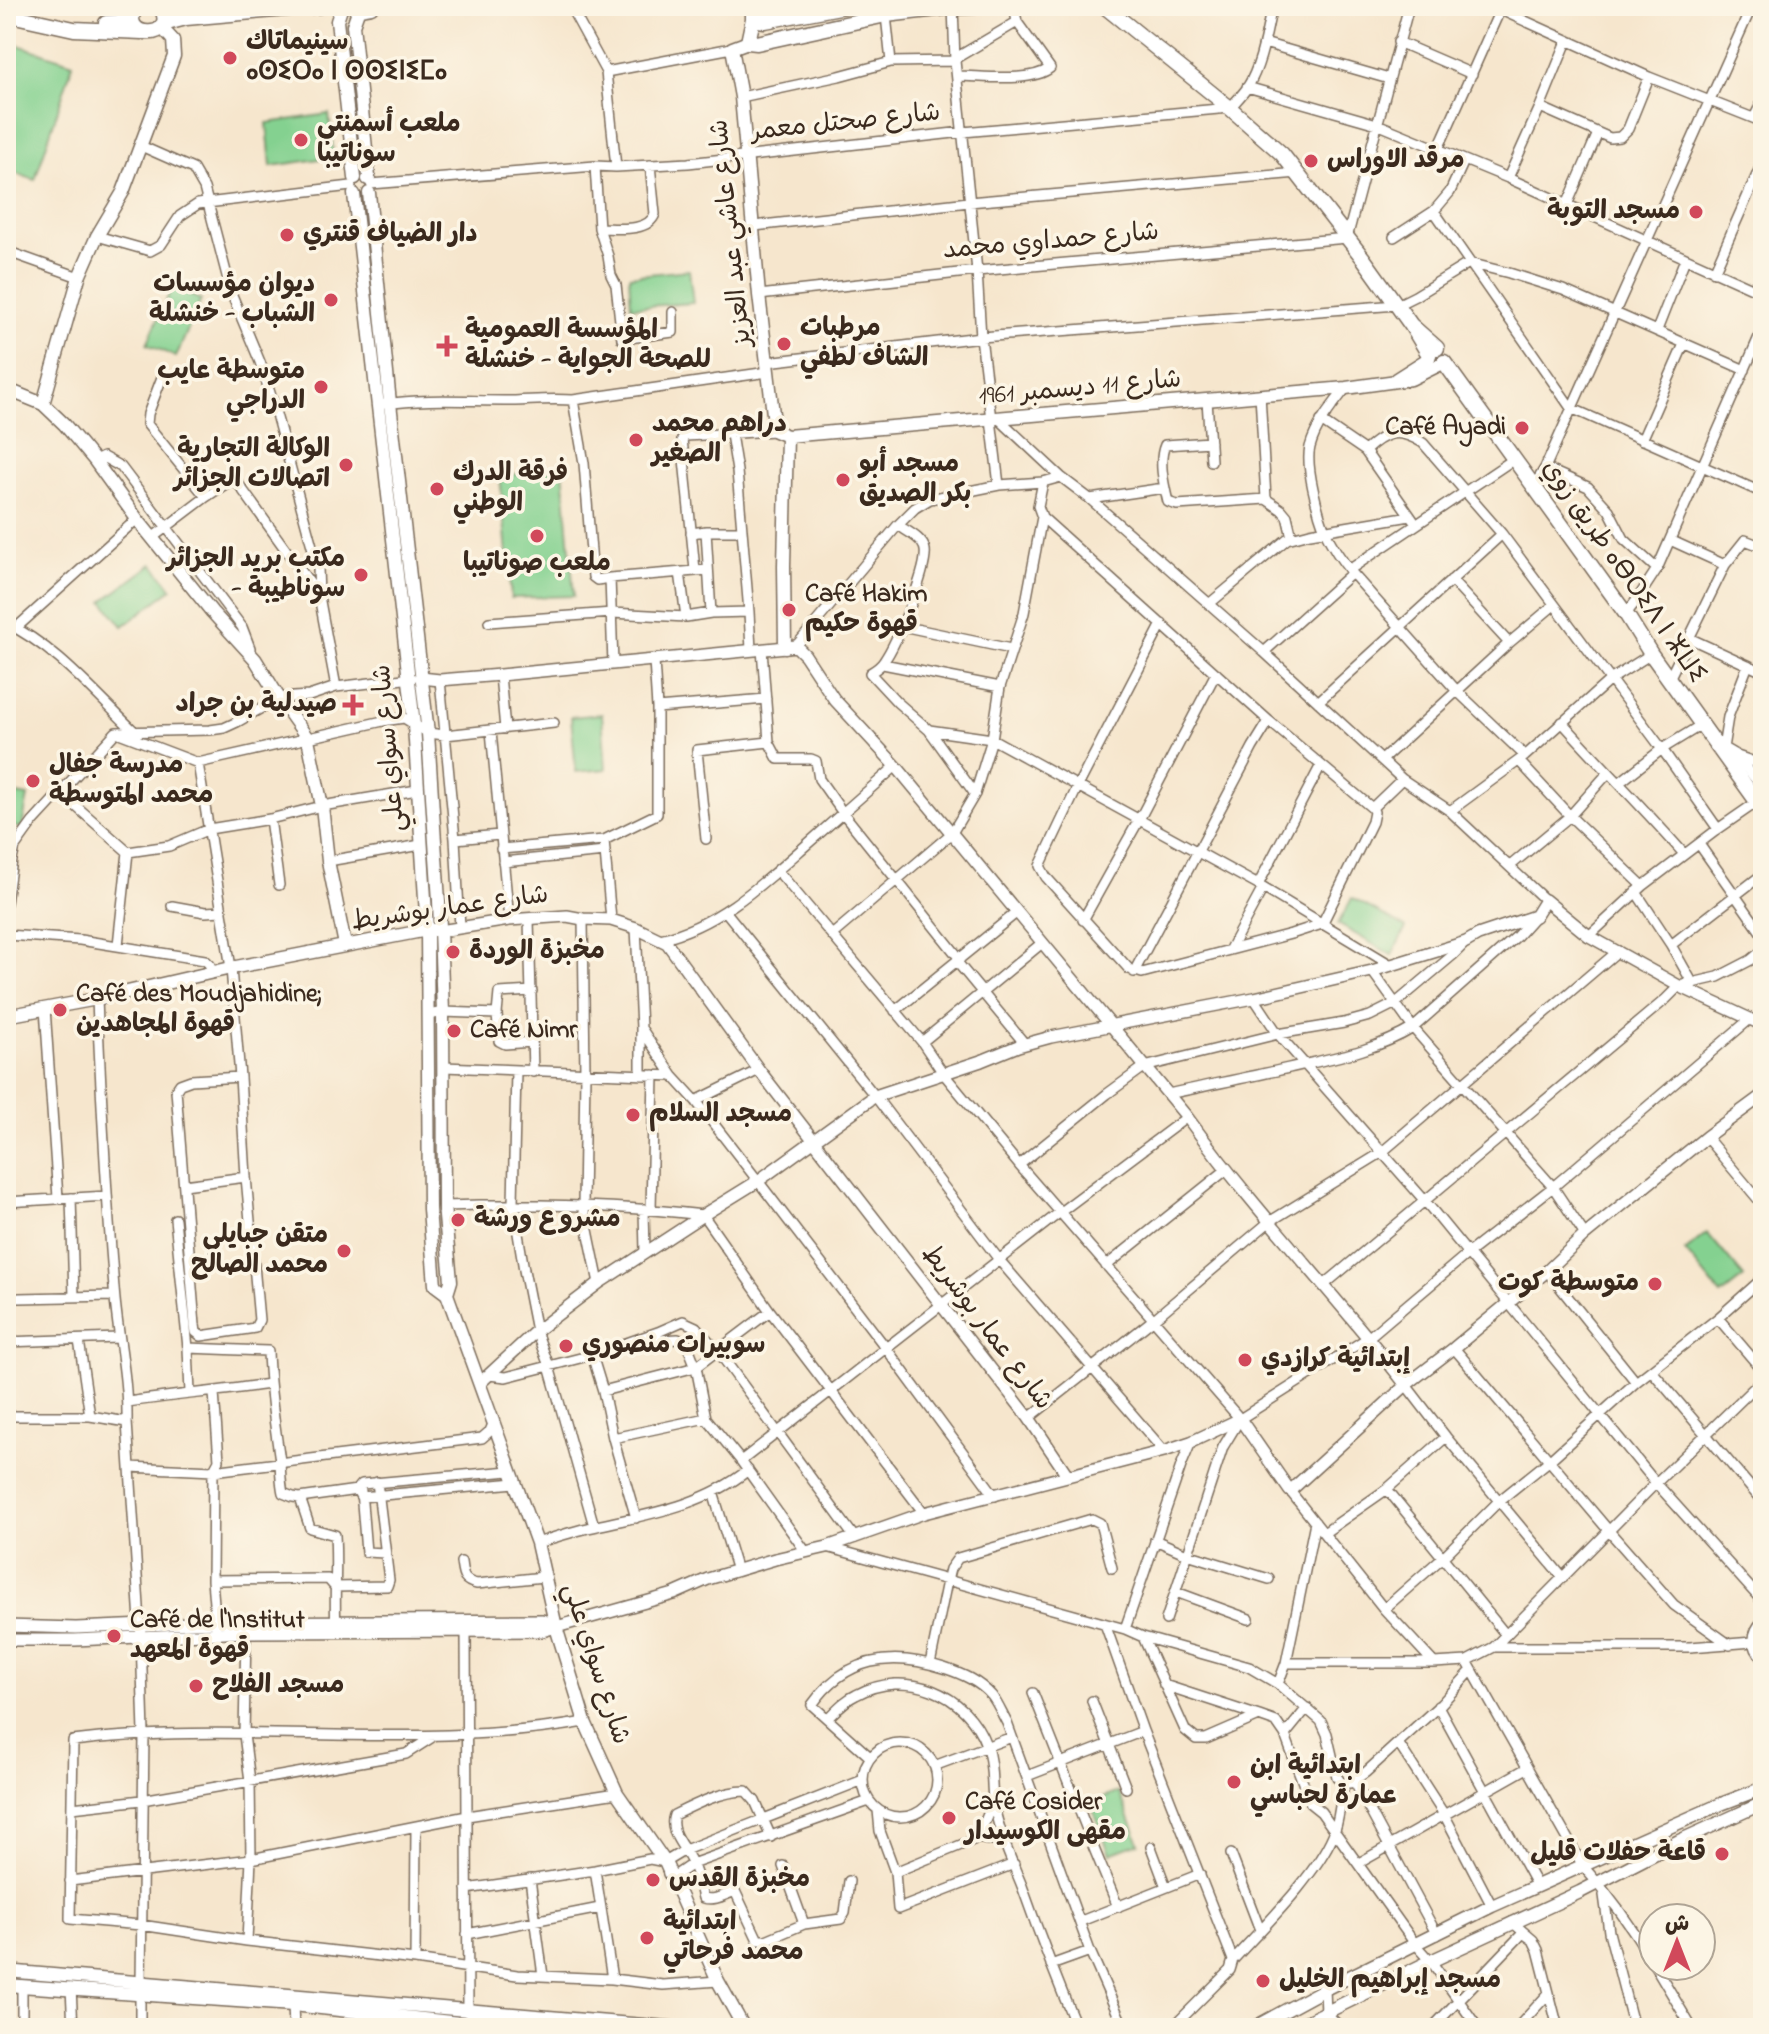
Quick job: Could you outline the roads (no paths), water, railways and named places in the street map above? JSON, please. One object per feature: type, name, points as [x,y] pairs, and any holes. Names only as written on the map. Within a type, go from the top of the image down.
[{"type":"main road","points":[[13,6],[93,22],[121,22],[135,12]]},
{"type":"main road","points":[[154,29],[164,15],[160,6]]},
{"type":"main road","points":[[6,14],[74,29],[154,29],[186,18],[319,6]]},
{"type":"main road","name":"شارع سواي علي","points":[[342,6],[337,21],[361,186],[414,678],[421,845],[443,1012],[444,1206],[451,1281],[447,1294]]},
{"type":"main road","points":[[753,9],[765,21],[845,6]]},
{"type":"main road","points":[[732,48],[885,10],[988,6]]},
{"type":"main road","points":[[1104,6],[1282,154],[1397,305]]},
{"type":"main road","name":"شارع سواي علي","points":[[361,7],[353,25],[369,177],[361,186]]},
{"type":"main road","points":[[748,42],[753,9]]},
{"type":"main road","points":[[43,404],[79,277],[97,236],[123,192],[174,56],[154,29],[135,26],[135,12]]},
{"type":"main road","name":"شارع عاشي عبد العزيز","points":[[732,48],[741,97],[767,367],[781,433],[784,566],[791,646]]},
{"type":"main road","name":"طريق زوي ⴰⴱⵔⵉⴷ ⵏ ⵣⵡⵉ","points":[[1397,305],[1534,486],[1701,725],[1761,800]]},
{"type":"main road","name":"شارع 11 ديسمبر 1961","points":[[781,433],[994,418],[1390,383],[1435,357]]},
{"type":"main road","points":[[6,389],[43,404],[64,424],[212,612],[255,659],[308,739],[345,945]]},
{"type":"main road","name":"شارع سواي علي","points":[[414,678],[428,733],[434,930],[429,1015],[429,1209],[435,1285],[447,1294],[484,1379],[493,1424],[537,1543],[556,1627],[585,1722],[617,1793],[673,1877],[718,1981],[744,2028]]},
{"type":"main road","name":"شارع عمار بوشريط","points":[[6,1016],[345,945],[434,930]]},
{"type":"main road","points":[[1253,2028],[1492,1906],[1763,1788]]},
{"type":"main road","points":[[1294,2028],[1512,1922],[1601,1887],[1679,1841],[1763,1803]]},
{"type":"main road","points":[[6,1971],[469,2026],[535,2028]]},
{"type":"main road","points":[[6,1985],[141,1988],[467,2009],[679,2028]]},
{"type":"street","points":[[570,6],[606,72],[616,167]]},
{"type":"street","points":[[958,76],[1027,76],[1041,74],[1050,68],[1017,22],[1014,6]]},
{"type":"street","points":[[1230,108],[1247,87],[1264,43],[1272,6]]},
{"type":"street","points":[[1347,238],[1409,6]]},
{"type":"street","points":[[1534,486],[1545,468],[1752,6]]},
{"type":"street","points":[[952,7],[981,337],[994,418],[999,485]]},
{"type":"street","points":[[1438,149],[1472,74],[1496,8],[1649,77],[1759,120],[1763,100]]},
{"type":"street","points":[[885,10],[891,62]]},
{"type":"street","points":[[741,97],[891,62],[955,60],[1017,22]]},
{"type":"street","points":[[1508,178],[1567,41]]},
{"type":"street","points":[[1398,42],[1472,74]]},
{"type":"street","points":[[1264,43],[1389,79]]},
{"type":"street","points":[[606,72],[732,48]]},
{"type":"street","points":[[1540,107],[1615,139],[1625,134],[1649,77]]},
{"type":"street","points":[[1247,87],[1377,124],[1508,178],[1763,293]]},
{"type":"street","name":"شارع صحتل معمر","points":[[207,203],[361,186],[595,166],[650,165],[1230,108]]},
{"type":"street","points":[[1567,205],[1598,133]]},
{"type":"street","points":[[141,146],[193,169],[204,188],[232,295],[260,362],[285,444],[318,568],[319,596],[336,687]]},
{"type":"street","points":[[1394,237],[1434,211],[1450,192],[1464,161]]},
{"type":"street","points":[[1714,272],[1763,161]]},
{"type":"street","points":[[599,228],[644,226],[652,221],[655,214],[650,165]]},
{"type":"street","points":[[595,166],[599,228],[616,285],[622,339],[673,332],[673,312]]},
{"type":"street","points":[[754,226],[969,202],[1298,173]]},
{"type":"street","points":[[97,236],[150,251],[161,245],[180,216],[198,204],[207,203]]},
{"type":"street","points":[[1434,211],[1571,408],[1763,493]]},
{"type":"street","name":"شارع حمداوي محمد","points":[[759,295],[977,271],[1347,238]]},
{"type":"street","points":[[6,251],[79,277]]},
{"type":"street","points":[[1657,330],[1685,259]]},
{"type":"street","points":[[384,404],[417,400],[573,400],[767,367],[981,337],[1397,305],[1469,263],[1563,290],[1745,370]]},
{"type":"street","points":[[1626,614],[1657,569],[1745,370],[1760,344],[1763,328]]},
{"type":"street","points":[[1642,440],[1684,344]]},
{"type":"street","points":[[164,372],[147,424],[206,497]]},
{"type":"street","points":[[1346,388],[1321,421],[1312,440],[1309,458],[1311,479],[1325,531],[1350,572],[1639,889],[1693,984]]},
{"type":"street","points":[[1260,394],[1266,499]]},
{"type":"street","points":[[573,400],[584,463],[594,579],[708,570]]},
{"type":"street","points":[[1207,400],[1211,461]]},
{"type":"street","points":[[994,418],[1264,652],[1402,779],[1450,811],[1545,900],[1589,936],[1679,986],[1763,1025]]},
{"type":"street","points":[[1321,421],[1365,451],[1413,520]]},
{"type":"street","points":[[695,570],[682,439],[686,436],[781,433]]},
{"type":"street","points":[[731,434],[749,612],[766,699],[769,742],[778,759],[816,761],[819,779],[843,813],[1025,1044]]},
{"type":"street","points":[[1365,451],[1389,434],[1412,436],[1423,443],[1502,534],[1718,829]]},
{"type":"street","points":[[1210,442],[1165,445],[1162,455],[1168,502],[1177,505],[1266,499],[1287,516],[1292,537]]},
{"type":"street","points":[[95,461],[103,457],[121,467],[242,627],[255,659]]},
{"type":"street","points":[[1264,652],[1350,572],[1380,551],[1413,520],[1467,492],[1514,459]]},
{"type":"street","points":[[1545,468],[1577,481],[1597,495],[1624,539],[1657,569]]},
{"type":"street","points":[[791,646],[915,508],[930,499],[1061,477]]},
{"type":"street","points":[[152,538],[230,481],[237,482],[319,596]]},
{"type":"street","points":[[1043,482],[1038,506],[1042,517],[1374,812],[1322,924],[1142,973],[1134,972],[1124,964],[1046,877],[1040,866],[1162,624]]},
{"type":"street","points":[[1090,499],[1164,488]]},
{"type":"street","points":[[832,935],[952,833],[975,794],[992,739],[1000,687],[1024,613],[1042,517]]},
{"type":"street","points":[[16,628],[137,519]]},
{"type":"street","points":[[1209,604],[1292,537],[1413,520]]},
{"type":"street","points":[[898,525],[922,544],[924,565],[902,626],[883,664],[870,673],[929,730],[975,794]]},
{"type":"street","points":[[706,531],[711,613]]},
{"type":"street","points":[[691,533],[742,531]]},
{"type":"street","points":[[1318,702],[1502,534]]},
{"type":"street","points":[[1670,540],[1725,565]]},
{"type":"street","points":[[1669,679],[1725,565],[1745,540],[1763,547]]},
{"type":"street","points":[[680,572],[686,617]]},
{"type":"street","points":[[610,578],[613,664]]},
{"type":"street","points":[[1451,580],[1509,643]]},
{"type":"street","points":[[1382,760],[1456,690],[1554,605]]},
{"type":"street","points":[[489,622],[612,613],[686,617],[749,612]]},
{"type":"street","points":[[6,623],[32,636],[52,652],[133,730]]},
{"type":"street","points":[[902,626],[1011,649]]},
{"type":"street","points":[[1689,638],[1763,672]]},
{"type":"street","points":[[6,903],[15,847],[33,822],[116,732],[224,728],[279,698],[309,696],[336,687],[414,678],[440,680],[500,675],[791,646],[805,655],[834,699],[896,766],[1113,1026],[1226,1170],[1369,1337],[1446,1437],[1563,1578]]},
{"type":"street","points":[[1450,811],[1522,759],[1610,680],[1651,654]]},
{"type":"street","points":[[501,849],[604,840],[657,814],[654,661]]},
{"type":"street","points":[[883,664],[1000,687]]},
{"type":"street","points":[[1748,665],[1720,746],[1763,765]]},
{"type":"street","points":[[1083,920],[1216,673]]},
{"type":"street","points":[[500,675],[505,729]]},
{"type":"street","points":[[440,680],[460,927]]},
{"type":"street","points":[[657,708],[766,699]]},
{"type":"street","points":[[116,732],[198,763],[404,718],[428,733],[445,735],[554,723]]},
{"type":"street","points":[[1134,972],[1269,721]]},
{"type":"street","points":[[1562,722],[1684,854]]},
{"type":"street","points":[[1619,783],[1662,749],[1701,725]]},
{"type":"street","points":[[929,730],[992,739],[1140,818],[1391,965]]},
{"type":"street","points":[[491,731],[509,920]]},
{"type":"street","points":[[706,839],[697,750],[769,742]]},
{"type":"street","points":[[1589,936],[1639,889],[1761,800],[1737,756]]},
{"type":"street","points":[[198,763],[231,968],[240,1077],[246,1177],[259,1320],[255,1328],[205,1337],[198,1335],[195,1325],[177,1087],[191,1080],[240,1077]]},
{"type":"street","points":[[1230,949],[1321,765]]},
{"type":"street","points":[[660,939],[681,934],[726,912],[896,766]]},
{"type":"street","points":[[1510,866],[1570,816],[1608,773]]},
{"type":"street","points":[[1372,808],[1402,779]]},
{"type":"street","points":[[61,793],[128,852],[169,846],[209,829],[417,790]]},
{"type":"street","points":[[270,819],[279,885]]},
{"type":"street","points":[[455,839],[500,835]]},
{"type":"street","points":[[604,840],[611,920]]},
{"type":"street","points":[[1699,844],[1763,935]]},
{"type":"street","points":[[328,861],[421,845]]},
{"type":"street","points":[[118,945],[128,852]]},
{"type":"street","points":[[503,862],[605,852]]},
{"type":"street","points":[[777,870],[922,1042],[943,1073],[1059,1213],[1240,1419],[1290,1491],[1384,1609],[1434,1663]]},
{"type":"street","points":[[1671,945],[1763,874]]},
{"type":"street","points":[[1168,1094],[1373,1048],[1397,1037],[1413,1028],[1517,936],[1545,900]]},
{"type":"street","points":[[172,906],[205,912],[222,911]]},
{"type":"street","points":[[726,912],[875,1096],[1000,1261],[1164,1451]]},
{"type":"street","points":[[895,1011],[1016,913]]},
{"type":"street","name":"شارع عمار بوشريط","points":[[434,930],[567,916],[611,920],[667,943],[759,1070],[1029,1418],[1068,1476]]},
{"type":"street","points":[[484,1379],[536,1331],[599,1283],[758,1181],[875,1096],[1025,1044],[1372,971],[1466,942],[1535,916]]},
{"type":"street","points":[[529,919],[533,1072]]},
{"type":"street","points":[[583,919],[583,1206],[599,1283]]},
{"type":"street","points":[[636,928],[641,1075]]},
{"type":"street","points":[[6,935],[118,945],[205,960],[210,965],[211,973]]},
{"type":"street","points":[[1019,1165],[1144,1067],[1380,1012],[1396,1003],[1466,942]]},
{"type":"street","points":[[922,1042],[1042,943]]},
{"type":"street","points":[[1324,1285],[1679,986],[1705,981],[1731,971],[1763,950]]},
{"type":"street","points":[[1029,1418],[1269,1222],[1381,1153],[1618,951]]},
{"type":"street","points":[[1372,971],[1413,1028],[1553,1187],[1585,1235]]},
{"type":"street","points":[[532,991],[499,993],[497,1014],[499,1041],[505,1044],[532,1042]]},
{"type":"street","points":[[1254,998],[1278,1034],[1425,1201],[1656,1483],[1763,1602]]},
{"type":"street","points":[[97,999],[107,1196],[118,1338],[127,1402],[141,1637],[144,1734],[140,2028]]},
{"type":"street","points":[[45,1008],[58,1198]]},
{"type":"street","points":[[429,1015],[443,1012],[497,1014]]},
{"type":"street","points":[[6,1626],[141,1637],[216,1628],[246,1632],[336,1626],[542,1631],[674,1594],[708,1579],[827,1547],[924,1513],[1191,1442],[1240,1419],[1369,1337],[1467,1254],[1553,1187],[1750,1019]]},
{"type":"street","points":[[641,1028],[673,1076],[758,1181],[995,1496]]},
{"type":"street","points":[[444,1067],[673,1076]]},
{"type":"street","points":[[696,1101],[759,1070]]},
{"type":"street","points":[[516,1071],[513,1203],[536,1331],[549,1366],[594,1526]]},
{"type":"street","points":[[645,1252],[654,1075]]},
{"type":"street","points":[[1290,1491],[1406,1385],[1547,1271],[1585,1235],[1763,1095]]},
{"type":"street","points":[[537,1543],[696,1501],[732,1483],[778,1433],[830,1391],[1187,1117]]},
{"type":"street","points":[[1706,1137],[1763,1205]]},
{"type":"street","points":[[1106,1266],[1226,1170]]},
{"type":"street","points":[[184,1185],[246,1177]]},
{"type":"street","points":[[6,1202],[107,1196]]},
{"type":"street","points":[[71,1198],[74,1296]]},
{"type":"street","points":[[444,1206],[513,1203],[648,1209],[703,1215],[770,1311],[924,1513]]},
{"type":"street","points":[[175,1219],[190,1393]]},
{"type":"street","points":[[1547,1271],[1636,1382]]},
{"type":"street","points":[[1384,1609],[1443,1557],[1499,1501],[1550,1460],[1636,1382],[1718,1318],[1763,1278]]},
{"type":"street","points":[[19,1298],[114,1296]]},
{"type":"street","points":[[603,1391],[696,1367],[770,1311]]},
{"type":"street","points":[[1718,1318],[1763,1371]]},
{"type":"street","points":[[484,1379],[506,1377],[592,1355],[683,1321],[696,1327],[718,1351],[855,1538]]},
{"type":"street","points":[[682,1340],[683,1321]]},
{"type":"street","points":[[6,1342],[118,1338]]},
{"type":"street","points":[[79,1340],[90,1416]]},
{"type":"street","points":[[623,1345],[655,1340],[682,1340],[687,1344],[696,1367],[706,1418],[745,1466],[806,1552]]},
{"type":"street","points":[[188,1348],[268,1351],[280,1481],[283,1493],[293,1497],[360,1490],[377,1482],[512,1477]]},
{"type":"street","points":[[1454,1348],[1674,1605],[1730,1645]]},
{"type":"street","points":[[592,1355],[636,1518]]},
{"type":"street","points":[[1652,1371],[1763,1502]]},
{"type":"street","points":[[1344,1787],[1366,1772],[1438,1706],[1470,1666],[1494,1647],[1763,1379]]},
{"type":"street","points":[[127,1402],[269,1384]]},
{"type":"street","points":[[214,1393],[219,1460],[213,1471],[212,1580],[216,1628]]},
{"type":"street","points":[[6,1416],[90,1416],[127,1422]]},
{"type":"street","points":[[613,1438],[706,1418]]},
{"type":"street","points":[[1166,1620],[1223,1447],[1240,1419]]},
{"type":"street","points":[[130,1467],[213,1471],[482,1438],[493,1424]]},
{"type":"street","points":[[1324,1533],[1387,1489],[1446,1437]]},
{"type":"street","points":[[1125,1629],[1191,1442]]},
{"type":"street","points":[[360,1490],[378,1496],[512,1477]]},
{"type":"street","points":[[212,1580],[328,1579],[335,1587],[387,1586],[389,1580],[377,1482]]},
{"type":"street","points":[[1387,1489],[1506,1635]]},
{"type":"street","points":[[360,1490],[366,1552],[385,1553]]},
{"type":"street","points":[[713,1492],[737,1571]]},
{"type":"street","points":[[300,1498],[310,1528],[335,1535],[336,1626]]},
{"type":"street","points":[[930,1664],[950,1569],[958,1558],[1092,1519],[1100,1523],[1103,1529],[1112,1568]]},
{"type":"street","points":[[1278,1684],[1286,1663],[1315,1522]]},
{"type":"street","points":[[1155,1540],[1187,1554],[1269,1579]]},
{"type":"street","points":[[827,1547],[1125,1629],[1249,1667],[1278,1684],[1321,1721],[1337,1777],[1344,1787],[1335,1832],[1325,1852],[1306,1877],[1233,1960],[1230,1970],[1173,2028]]},
{"type":"street","points":[[461,1562],[463,1576],[468,1582],[477,1584],[543,1577]]},
{"type":"street","points":[[1176,1592],[1249,1619]]},
{"type":"street","points":[[6,1640],[140,1624],[216,1628],[542,1620],[556,1627]]},
{"type":"street","points":[[1763,1621],[1757,1627],[1753,1642],[1763,1658]]},
{"type":"street","points":[[1105,1624],[1143,1731],[1233,1960]]},
{"type":"street","points":[[466,1631],[469,2026]]},
{"type":"street","points":[[246,1632],[244,1735],[250,1781],[251,1859],[247,1941]]},
{"type":"street","points":[[1143,1637],[1185,1730],[1196,1739],[1206,1739],[1259,1716]]},
{"type":"street","points":[[1494,1647],[1690,1647],[1753,1642]]},
{"type":"street","points":[[870,1757],[812,1705],[823,1689],[855,1666],[893,1659],[912,1660],[957,1672],[983,1687],[996,1702],[1012,1737],[1090,1951],[1124,2028]]},
{"type":"street","points":[[1286,1663],[1434,1663],[1470,1666]]},
{"type":"street","points":[[1470,1666],[1583,1866],[1637,1936]]},
{"type":"street","points":[[828,1718],[841,1705],[872,1688],[908,1684],[934,1691],[957,1704],[975,1724],[987,1748],[993,1774],[993,1802],[1004,1843],[1077,2028]]},
{"type":"street","points":[[1164,1685],[1276,1722],[1285,1735],[1311,1804],[1321,1812],[1478,2028]]},
{"type":"street","points":[[1033,1693],[1086,1827]]},
{"type":"street","points":[[1092,1701],[1126,1788]]},
{"type":"street","points":[[1438,1706],[1537,1886]]},
{"type":"street","points":[[1285,1735],[1307,1708]]},
{"type":"street","points":[[585,1722],[518,1732],[433,1736],[144,1734],[73,1741],[70,1919],[141,1925],[467,1969],[663,1985],[718,1981]]},
{"type":"street","points":[[1027,1776],[1143,1731]]},
{"type":"street","points":[[72,1808],[142,1800],[406,1754],[433,1736]]},
{"type":"street","points":[[934,1766],[1012,1737]]},
{"type":"street","points":[[1398,1743],[1445,1816],[1492,1906]]},
{"type":"street","points":[[889,1744],[911,1744],[921,1749],[934,1766],[937,1778],[935,1790],[922,1809],[912,1815],[900,1817],[878,1810],[864,1791],[863,1772],[870,1757],[889,1744]]},
{"type":"street","points":[[1359,1863],[1527,1768]]},
{"type":"street","points":[[467,1889],[650,1859],[665,1862],[685,1850],[863,1780]]},
{"type":"street","points":[[1354,1781],[1437,1935]]},
{"type":"street","points":[[771,1837],[755,1801],[746,1791],[734,1791],[686,1809],[674,1815],[672,1822],[676,1836],[692,1864],[703,1898],[720,1898],[735,1891],[758,1940],[766,1940],[804,1924],[841,1919],[845,1913],[849,1881]]},
{"type":"street","points":[[70,1881],[251,1859],[467,1816],[617,1793]]},
{"type":"street","points":[[650,1859],[673,1877],[692,1864],[869,1801]]},
{"type":"street","points":[[978,1838],[993,1802]]},
{"type":"street","points":[[878,1810],[880,1831],[895,1872],[898,1909],[1014,1864]]},
{"type":"street","points":[[415,1960],[416,1826]]},
{"type":"street","points":[[895,1872],[978,1838],[1004,1843]]},
{"type":"street","points":[[1093,1846],[1118,1907]]},
{"type":"street","points":[[1151,1847],[1166,1887]]},
{"type":"street","points":[[1231,1854],[1260,1930]]},
{"type":"street","points":[[783,1866],[804,1924]]},
{"type":"street","points":[[595,1870],[612,1979]]},
{"type":"street","points":[[1081,1921],[1200,1874]]},
{"type":"street","points":[[530,1879],[543,1976]]},
{"type":"street","points":[[1601,1887],[1609,1932],[1634,2028]]},
{"type":"street","points":[[467,1934],[600,1908]]},
{"type":"street","points":[[1512,1922],[1533,1940],[1538,1950],[1558,2028]]},
{"type":"street","points":[[1432,2028],[1523,1933],[1533,1940]]},
{"type":"street","points":[[1051,1965],[1090,1951]]},
{"type":"street","points":[[1665,1982],[1692,2028]]},
{"type":"street","points":[[22,1987],[22,2028]]},
{"type":"street","points":[[71,1988],[73,2028]]},
{"type":"street","points":[[1325,1989],[1326,2013],[1341,2028]]},
{"type":"street","points":[[1517,2028],[1549,1993]]},
{"type":"street","points":[[293,2005],[294,2028]]},
{"type":"place","name":"سينيماتاك ⴰⵙⵉⵔⴰ ⵏ ⵙⵙⵉⵏⵉⵎⴰ","points":[[230,58]]},
{"type":"place","name":"ملعب أسمنتي سوناتيبا","points":[[301,140]]},
{"type":"place","name":"مرقد الاوراس","points":[[1311,161]]},
{"type":"place","name":"مسجد التوبة","points":[[1696,212]]},
{"type":"place","name":"دار الضياف قنتري","points":[[287,235]]},
{"type":"place","name":"ديوان مؤسسات الشباب - خنشلة","points":[[331,300]]},
{"type":"place","name":"مرطبات الشاف لطفي","points":[[784,344]]},
{"type":"place","name":"المؤسسة العمومية للصحة الجواية - خنشلة","points":[[447,346]]},
{"type":"place","name":"متوسطة عايب الدراجي","points":[[321,387]]},
{"type":"place","name":"Café Ayadi","points":[[1522,428]]},
{"type":"place","name":"دراهم محمد الصغير","points":[[636,440]]},
{"type":"place","name":"الوكالة التجارية اتصالات الجزائر","points":[[346,465]]},
{"type":"place","name":"مسجد أبو بكر الصديق","points":[[843,480]]},
{"type":"place","name":"فرقة الدرك الوطني","points":[[437,489]]},
{"type":"place","name":"ملعب صوناتيبا","points":[[537,536]]},
{"type":"place","name":"مكتب بريد الجزائر - سوناطيبة","points":[[361,575]]},
{"type":"place","name":"Café Hakim قهوة حكيم","points":[[789,610]]},
{"type":"place","name":"صيدلية بن جراد","points":[[353,705]]},
{"type":"place","name":"مدرسة جفال محمد المتوسطة","points":[[33,781]]},
{"type":"place","name":"مخبزة الوردة","points":[[453,952]]},
{"type":"place","name":"Café des Moudjahidine; قهوة المجاهدين","points":[[60,1010]]},
{"type":"place","name":"Café Nimr","points":[[454,1031]]},
{"type":"place","name":"مسجد السلام","points":[[633,1115]]},
{"type":"place","name":"مشروع ورشة","points":[[458,1220]]},
{"type":"place","name":"متقن جبايلي محمد الصالح","points":[[344,1251]]},
{"type":"place","name":"متوسطة كوت","points":[[1655,1284]]},
{"type":"place","name":"سوبيرات منصوري","points":[[566,1346]]},
{"type":"place","name":"إبتدائية كرازدي","points":[[1245,1360]]},
{"type":"place","name":"Café de l'Institut قهوة المعهد","points":[[114,1636]]},
{"type":"place","name":"مسجد الفلاح","points":[[196,1686]]},
{"type":"place","name":"ابتدائية ابن عمارة لحباسي","points":[[1234,1782]]},
{"type":"place","name":"Café Cosider مقهى الكوسيدار","points":[[949,1818]]},
{"type":"place","name":"قاعة حفلات قليل","points":[[1722,1854]]},
{"type":"place","name":"مخبزة القدس","points":[[653,1880]]},
{"type":"place","name":"ابتدائية محمد فرحاتي","points":[[647,1938]]},
{"type":"place","name":"مسجد إبراهيم الخليل","points":[[1263,1981]]}]
